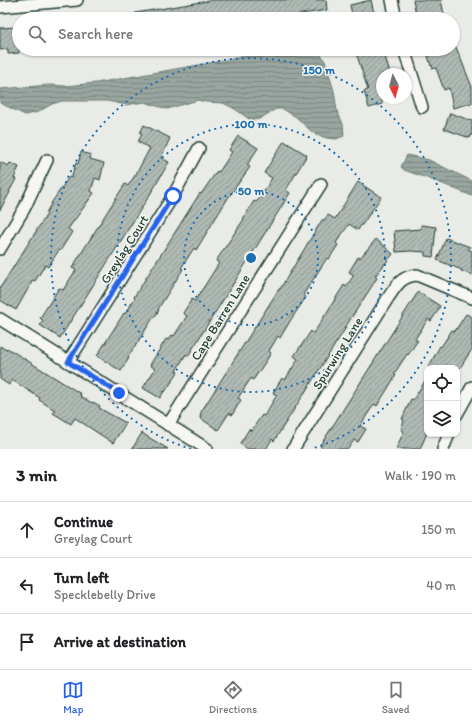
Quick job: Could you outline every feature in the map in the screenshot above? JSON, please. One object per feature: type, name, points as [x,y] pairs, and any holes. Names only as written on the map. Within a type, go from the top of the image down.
[{"type":"street","points":[[0,7],[77,0]]},
{"type":"street","points":[[392,0],[395,12]]},
{"type":"street","points":[[406,56],[422,107]]},
{"type":"street","name":"Greylag Court","points":[[68,362],[165,210],[199,148]]},
{"type":"street","points":[[0,249],[24,209],[47,160]]},
{"type":"street","name":"Cape Barren Lane","points":[[168,425],[321,184]]},
{"type":"street","name":"Spurwing Lane","points":[[293,449],[395,287],[401,280],[408,276],[417,275],[472,298]]},
{"type":"street","points":[[0,319],[207,449]]},
{"type":"street","points":[[460,409],[472,387]]},
{"type":"street","points":[[443,449],[448,437]]},
{"type":"shaded area","points":[[243,56],[322,56],[325,61],[334,91],[337,111],[343,124],[344,136],[336,139],[320,136],[312,132],[296,117],[283,109],[276,109],[259,119],[253,120],[223,103],[198,100],[167,109],[144,102],[126,105],[107,101],[62,101],[52,104],[38,112],[25,115],[0,103],[0,89],[96,83]]},
{"type":"shaded area","points":[[407,155],[429,160],[472,181],[472,196],[404,170],[401,167]]},
{"type":"building","points":[[214,0],[326,0],[327,10],[315,12],[141,12]]},
{"type":"building","points":[[371,0],[374,12],[352,12],[350,5]]},
{"type":"building","points":[[413,0],[441,0],[444,12],[416,12]]},
{"type":"building","points":[[12,27],[12,54],[8,54],[8,49],[0,50],[0,28]]},
{"type":"building","points":[[357,56],[385,56],[388,68],[376,68],[376,104],[382,104],[369,108],[364,91],[368,90]]},
{"type":"building","points":[[428,56],[460,56],[472,87],[472,103],[453,108],[449,88],[444,90],[436,68],[433,69],[432,65],[431,66]]},
{"type":"building","points":[[450,113],[472,121],[472,133],[470,138],[444,129]]},
{"type":"building","points":[[144,125],[170,138],[161,158],[169,162],[60,338],[40,325],[43,320],[40,318],[59,288],[63,290],[76,270],[72,268],[125,184],[128,186],[136,174],[150,148],[138,142]]},
{"type":"building","points":[[238,136],[258,148],[247,165],[250,167],[228,198],[196,250],[194,248],[181,268],[183,269],[154,318],[128,357],[129,358],[121,371],[97,356],[124,313],[125,314],[135,298],[134,297],[200,193],[201,194],[217,171],[219,172],[232,152],[229,150]]},
{"type":"building","points":[[284,141],[307,155],[286,190],[290,193],[188,356],[186,354],[176,371],[178,372],[160,398],[143,388],[155,369],[150,365],[166,339],[168,340],[172,335],[174,336],[187,316],[183,313],[192,299],[195,301],[219,263],[216,261],[254,201],[256,202],[260,198],[272,178],[264,173]]},
{"type":"building","points":[[81,152],[91,155],[90,159],[104,163],[100,180],[95,178],[91,191],[94,193],[68,229],[72,232],[48,267],[45,265],[35,281],[33,280],[16,310],[0,300],[0,288],[47,214],[46,213],[52,202],[69,177],[71,178],[76,163],[78,164]]},
{"type":"building","points":[[0,162],[8,166],[10,163],[19,167],[14,178],[16,179],[0,210]]},
{"type":"building","points":[[358,182],[381,197],[358,230],[349,224],[336,243],[338,245],[329,259],[327,258],[303,295],[306,297],[280,338],[278,336],[269,351],[271,353],[253,380],[251,378],[238,398],[241,400],[232,415],[229,413],[218,430],[200,418],[201,412],[280,289],[322,220],[324,220],[328,215],[335,219]]},
{"type":"building","points":[[421,225],[436,227],[433,257],[425,256],[425,252],[396,252],[394,231],[421,229]]},
{"type":"building","points":[[446,238],[470,247],[468,249],[472,251],[472,275],[437,260]]},
{"type":"building","points":[[376,239],[393,254],[375,276],[377,278],[274,441],[272,439],[266,449],[248,449],[240,444],[249,429],[251,431],[262,415],[264,416],[277,395],[273,393],[282,378],[285,380],[298,359],[294,356],[311,331],[313,333],[317,328],[344,285],[346,287],[354,275],[349,272],[358,257],[360,258]]},
{"type":"building","points":[[418,292],[440,306],[437,312],[431,321],[428,319],[415,339],[418,341],[408,355],[407,354],[394,374],[396,375],[377,406],[374,404],[360,426],[366,429],[358,442],[354,440],[348,449],[324,449],[320,446]]},
{"type":"building","points":[[466,314],[472,317],[472,349],[460,368],[460,365],[430,365],[440,346],[441,347],[452,330],[455,331]]},
{"type":"building","points":[[0,346],[6,350],[7,348],[81,394],[80,396],[100,406],[99,408],[126,423],[113,443],[75,418],[71,424],[53,413],[55,410],[39,400],[40,398],[12,380],[9,385],[0,379]]},
{"type":"building","points":[[424,383],[424,437],[425,437],[420,449],[396,449],[404,431],[401,430],[404,420],[402,419],[411,399],[413,400]]},
{"type":"building","points":[[142,433],[148,437],[168,449],[132,449]]},
{"type":"route","points":[[119,393],[68,362],[173,196]]}]
